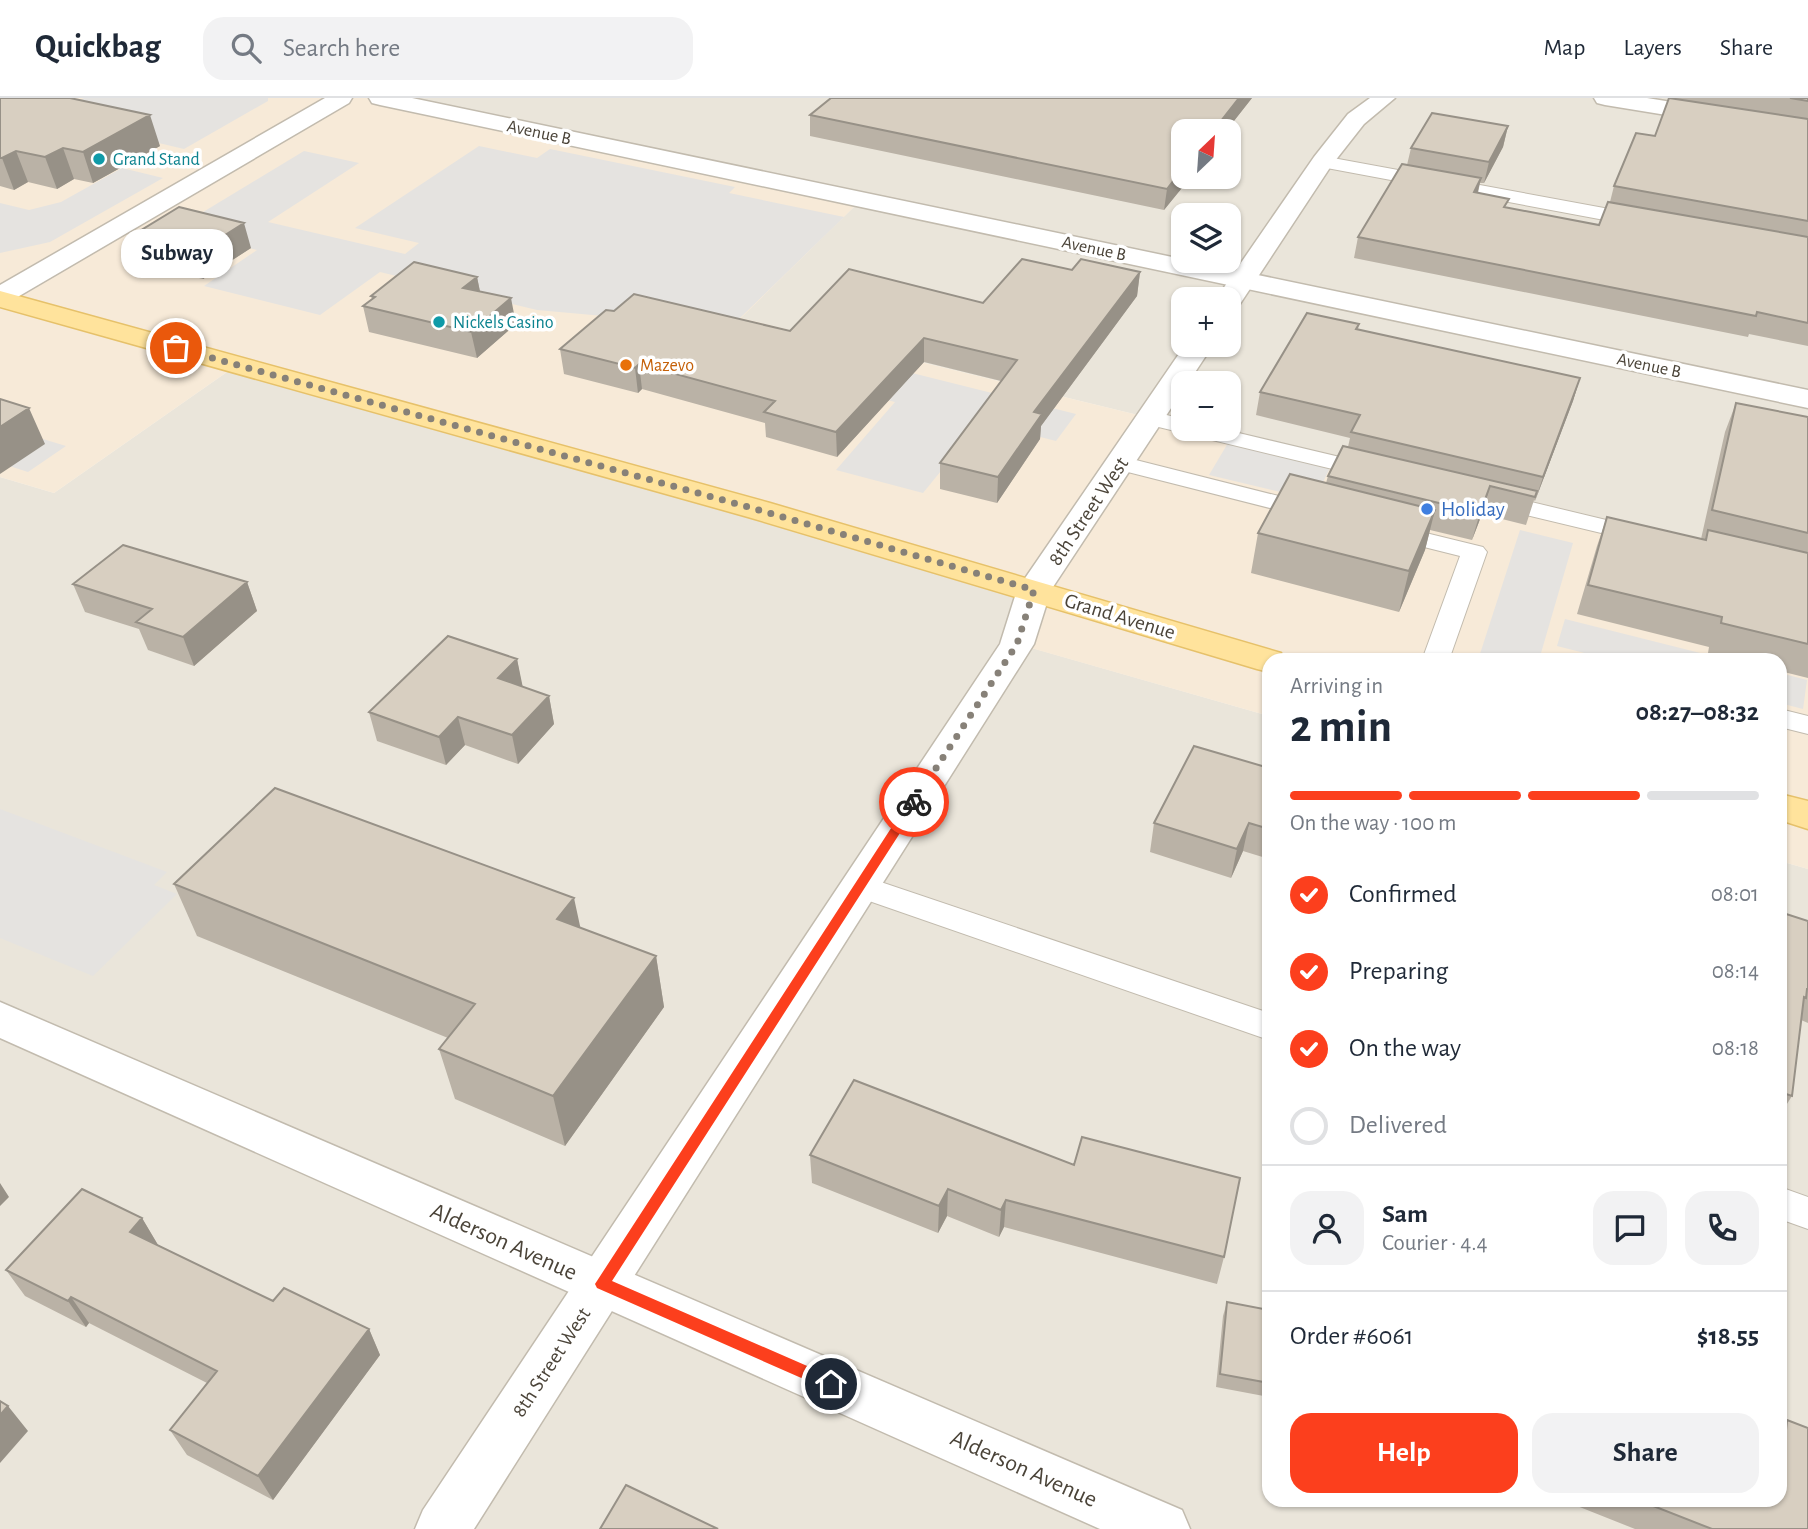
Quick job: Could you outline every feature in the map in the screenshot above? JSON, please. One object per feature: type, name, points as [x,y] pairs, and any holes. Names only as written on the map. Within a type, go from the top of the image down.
[{"type":"main road","name":"Grand Avenue","points":[[0,298],[759,510],[1262,659]]},
{"type":"main road","points":[[1787,809],[1808,814]]},
{"type":"street","points":[[0,298],[341,98]]},
{"type":"street","name":"Avenue B","points":[[380,98],[1223,287]]},
{"type":"street","points":[[1238,287],[1322,162],[1356,119],[1384,98]]},
{"type":"street","points":[[1605,98],[1808,131]]},
{"type":"street","name":"Avenue B","points":[[1241,291],[1808,399]]},
{"type":"street","name":"8th Street West","points":[[442,1529],[1017,644],[1034,590],[1120,463],[1167,422],[1194,357]]},
{"type":"street","name":"Alderson Avenue","points":[[0,1019],[1163,1529]]},
{"type":"lane","points":[[1322,162],[1661,224]]},
{"type":"lane","points":[[1241,440],[1402,479]]},
{"type":"lane","points":[[1120,463],[1342,519]]},
{"type":"lane","points":[[1470,495],[1659,540]]},
{"type":"lane","points":[[1368,526],[1474,552],[1438,653]]},
{"type":"lane","points":[[1787,720],[1808,725]]},
{"type":"lane","points":[[860,886],[1262,1025]]},
{"type":"lane","points":[[1787,1206],[1808,1213]]},
{"type":"shaded area","points":[[0,98],[380,98],[862,199],[741,318],[1171,423],[1171,441],[1241,440],[1808,576],[1808,869],[1787,863],[1787,653],[1262,653],[1262,714],[1017,644],[1034,590],[237,365],[54,493],[0,477]]},
{"type":"shaded area","points":[[84,98],[268,98],[268,101],[184,149],[87,126],[0,141]]},
{"type":"shaded area","points":[[380,98],[1808,98],[1808,576],[1241,440],[1241,371],[1171,371],[1171,423],[740,318],[861,200]]},
{"type":"shaded area","points":[[479,146],[537,158],[550,149],[735,187],[729,193],[844,217],[740,318],[701,334],[637,319],[537,310],[380,272],[320,315],[204,286],[257,250],[175,229],[304,151],[359,163],[268,222],[405,254],[419,243],[355,228]]},
{"type":"shaded area","points":[[122,168],[163,178],[50,242],[0,253],[0,203],[29,210],[61,202]]},
{"type":"shaded area","points":[[840,355],[1076,414],[1056,441],[981,422],[923,493],[836,470],[895,402],[815,382]]},
{"type":"shaded area","points":[[237,365],[1034,590],[1018,644],[1262,714],[1262,1507],[1787,1507],[1787,863],[1808,869],[1808,1529],[0,1529],[0,477],[54,493]]},
{"type":"shaded area","points":[[0,426],[66,446],[28,472],[0,463]]},
{"type":"shaded area","points":[[1228,443],[1330,468],[1314,500],[1209,475]]},
{"type":"shaded area","points":[[1520,530],[1573,543],[1541,653],[1480,653]]},
{"type":"shaded area","points":[[1565,619],[1700,653],[1584,653],[1557,646]]},
{"type":"shaded area","points":[[1787,675],[1807,680],[1803,709],[1787,705]]},
{"type":"shaded area","points":[[0,809],[167,872],[154,885],[177,894],[93,976],[0,938]]},
{"type":"building","points":[[0,98],[70,98],[150,115],[83,152],[63,148],[45,157],[16,151],[0,158]]},
{"type":"building","points":[[831,98],[1239,98],[1222,119],[1171,119],[1171,184],[1167,189],[810,115]]},
{"type":"building","points":[[1669,98],[1808,119],[1808,221],[1614,186],[1636,133],[1655,136]]},
{"type":"building","points":[[1432,113],[1508,126],[1489,162],[1411,148]]},
{"type":"building","points":[[1402,164],[1481,178],[1474,192],[1509,199],[1504,207],[1599,225],[1608,202],[1808,237],[1808,323],[1757,312],[1756,316],[1358,237]]},
{"type":"building","points":[[179,207],[244,223],[195,254],[130,237]]},
{"type":"building","points":[[1022,259],[1072,270],[1081,259],[1140,272],[1034,412],[1042,414],[998,477],[940,463],[1017,360],[924,338],[836,432],[764,412],[775,401],[639,364],[635,368],[560,349],[606,310],[614,311],[634,294],[790,331],[849,269],[983,303]]},
{"type":"building","points":[[414,262],[477,277],[463,288],[511,298],[471,332],[363,306],[375,297],[371,296]]},
{"type":"building","points":[[1307,313],[1359,324],[1356,329],[1580,378],[1543,477],[1351,432],[1360,415],[1260,392]]},
{"type":"building","points":[[0,399],[29,408],[0,427]]},
{"type":"building","points":[[1736,403],[1808,417],[1808,533],[1712,510]]},
{"type":"building","points":[[1343,446],[1537,491],[1535,497],[1490,486],[1480,513],[1328,476]]},
{"type":"building","points":[[1290,474],[1435,510],[1409,571],[1258,533]]},
{"type":"building","points":[[1607,517],[1706,540],[1708,530],[1808,553],[1808,644],[1721,623],[1722,617],[1588,585]]},
{"type":"building","points":[[123,545],[247,582],[183,637],[136,622],[152,609],[73,584]]},
{"type":"building","points":[[448,636],[517,659],[498,678],[549,696],[512,735],[458,717],[439,737],[369,712]]},
{"type":"building","points":[[1194,746],[1262,766],[1262,827],[1249,823],[1237,849],[1154,823]]},
{"type":"building","points":[[275,788],[574,898],[557,919],[656,956],[553,1096],[439,1049],[475,1004],[174,884]]},
{"type":"building","points":[[1787,914],[1808,921],[1808,989],[1806,998],[1804,997],[1792,1096],[1787,1094]]},
{"type":"building","points":[[854,1080],[1074,1165],[1082,1137],[1240,1178],[1224,1257],[1006,1200],[1001,1210],[948,1189],[939,1206],[810,1155]]},
{"type":"building","points":[[82,1189],[142,1218],[130,1232],[273,1301],[284,1288],[369,1329],[258,1476],[170,1430],[217,1371],[71,1297],[68,1301],[6,1270]]},
{"type":"building","points":[[1227,1302],[1262,1309],[1262,1382],[1220,1374]]},
{"type":"building","points":[[0,1401],[8,1406],[0,1415]]},
{"type":"building","points":[[1787,1420],[1808,1428],[1808,1529],[1712,1529],[1656,1507],[1787,1507]]},
{"type":"building","points":[[626,1485],[718,1529],[600,1529]]},
{"type":"way so far","points":[[176,348],[759,510],[968,573],[1034,590],[1017,644],[914,802]]},
{"type":"place","name":"Grand Stand","points":[[99,159]]},
{"type":"place","name":"Nickels Casino","points":[[439,322]]},
{"type":"place","name":"Subway","points":[[176,348]]},
{"type":"place","name":"Mazevo","points":[[626,365]]},
{"type":"place","name":"Holiday","points":[[1427,509]]},
{"type":"route","points":[[831,1384],[602,1284],[914,802]]}]
